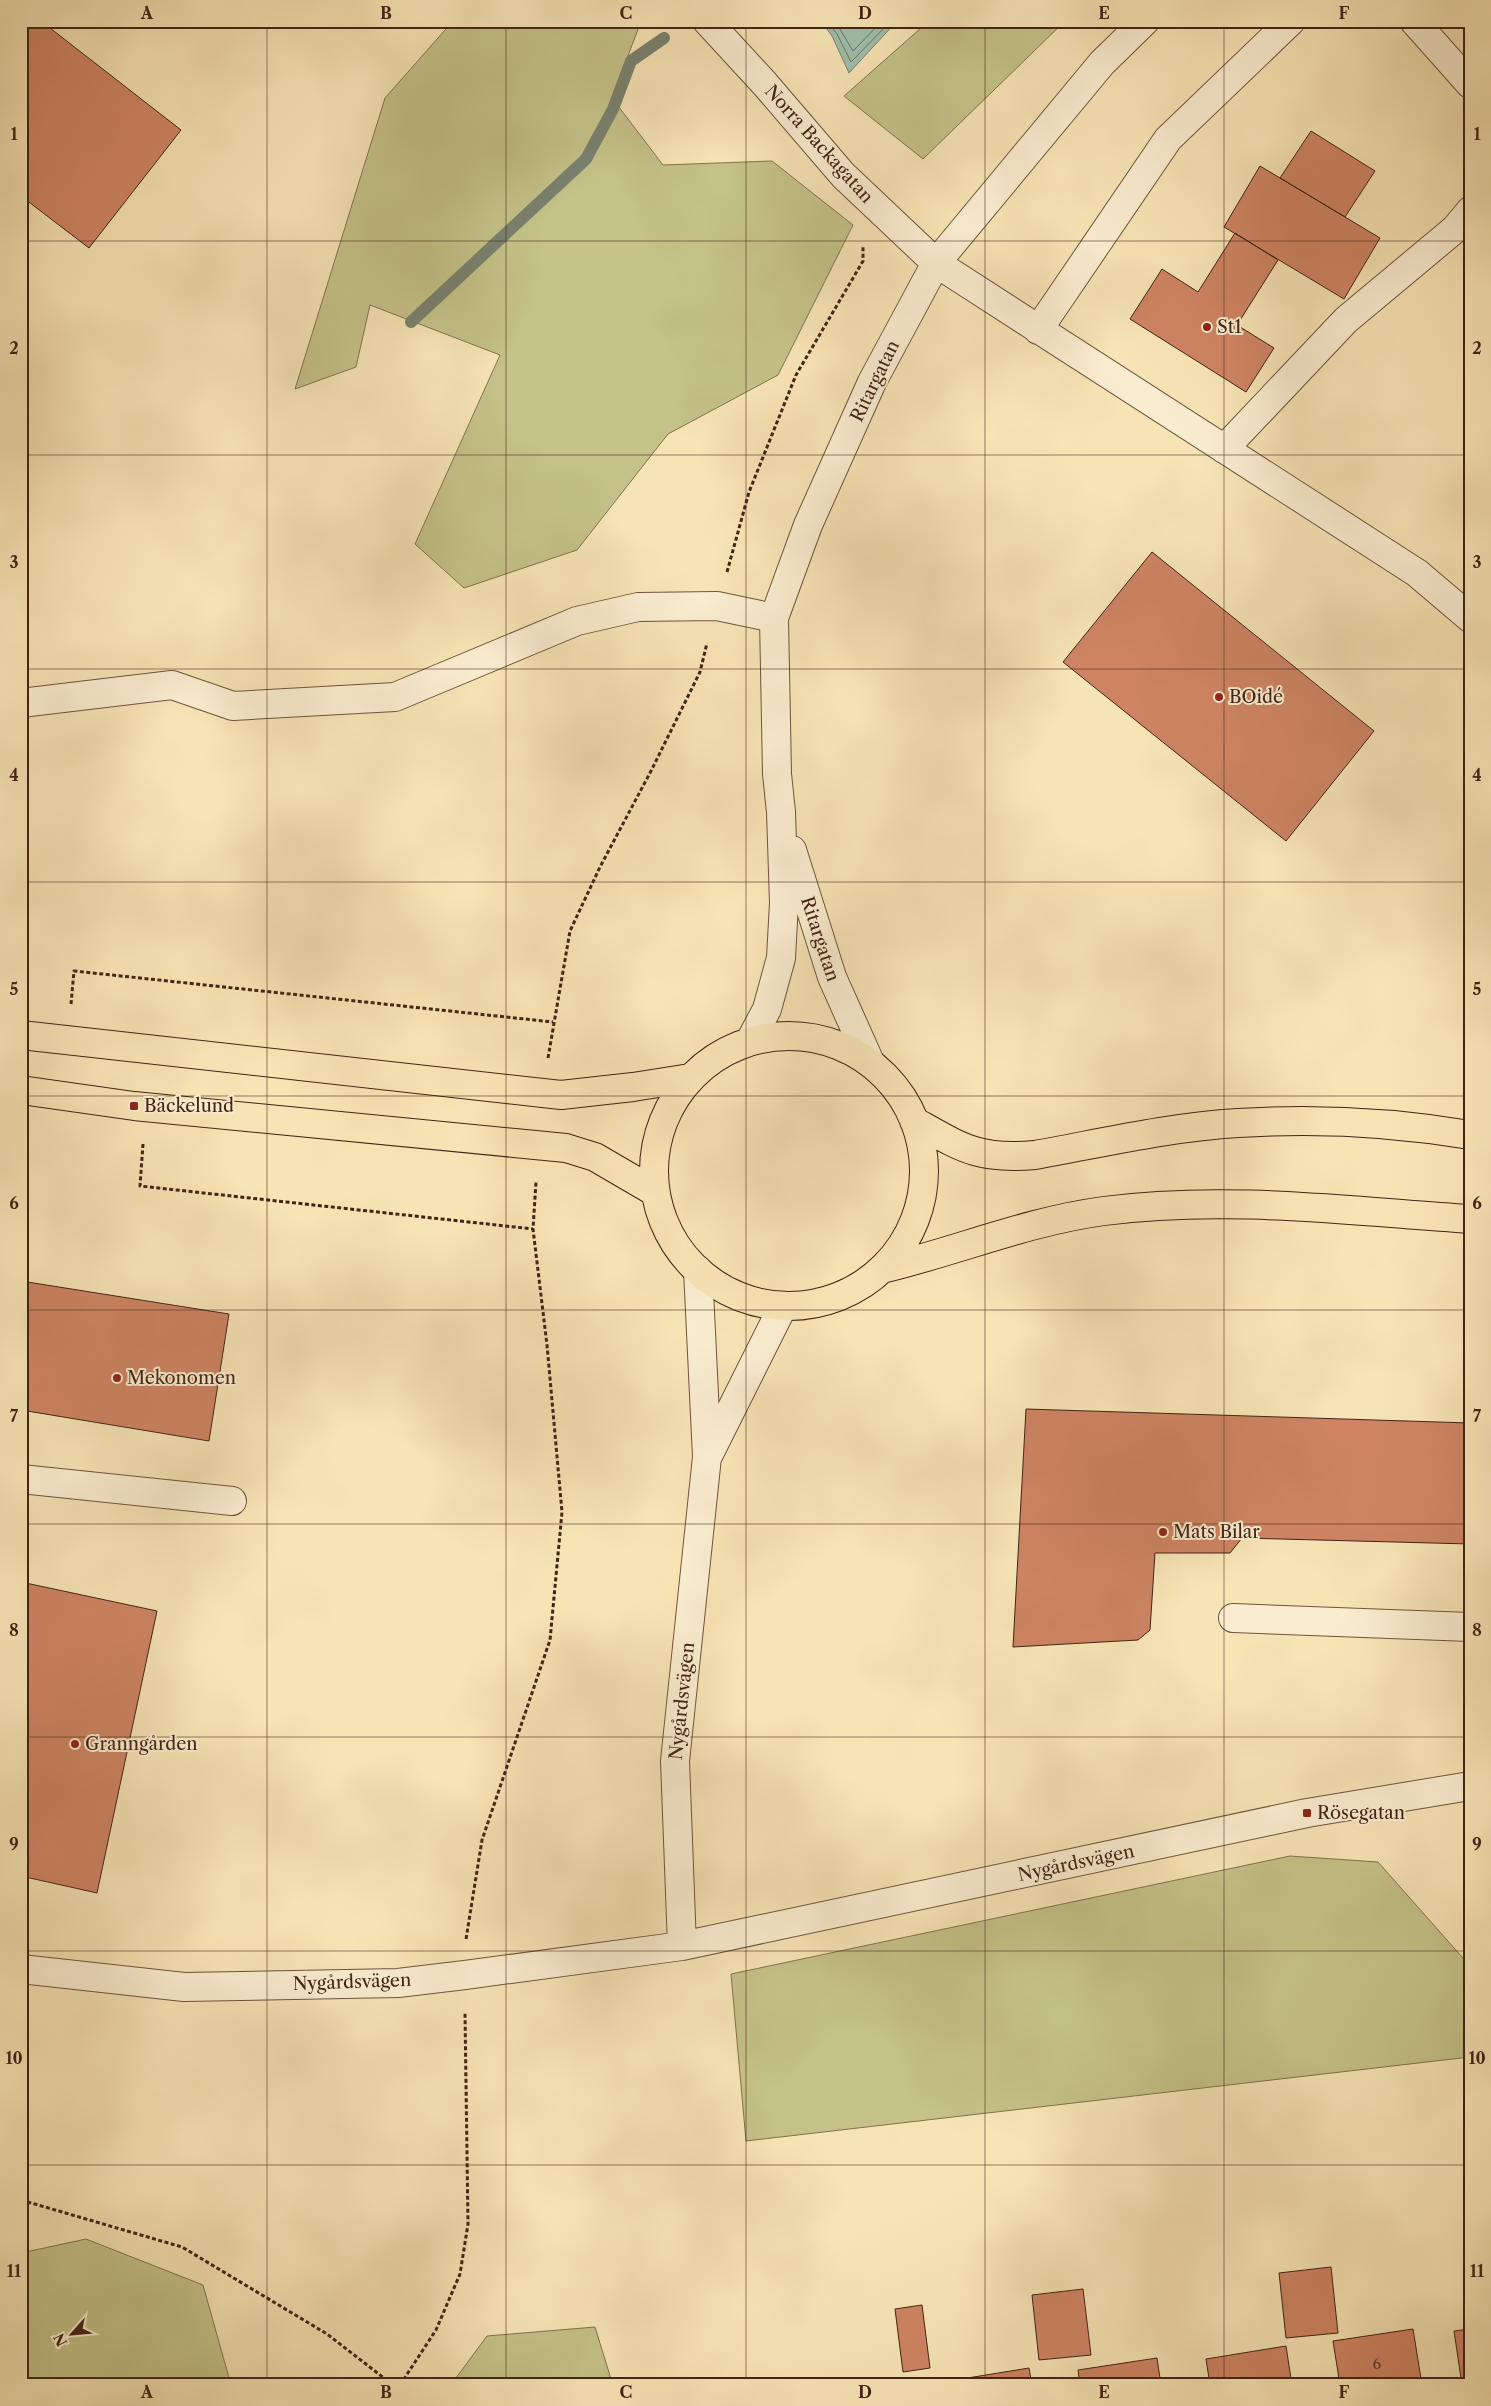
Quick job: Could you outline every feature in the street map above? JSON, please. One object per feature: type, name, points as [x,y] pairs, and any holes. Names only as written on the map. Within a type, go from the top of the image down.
[{"type":"highway","points":[[21,1036],[561,1095],[614,1090],[690,1078]]},
{"type":"highway","points":[[781,1036],[804,1036],[843,1047],[870,1062],[893,1084],[914,1121],[921,1140],[924,1172],[920,1202],[910,1232],[893,1258],[870,1279],[843,1295],[814,1304],[783,1306],[745,1298],[723,1289],[698,1270],[677,1247],[663,1219],[655,1192],[655,1158],[661,1127],[675,1098],[690,1078],[721,1054],[750,1041],[781,1036]]},
{"type":"highway","points":[[21,1090],[134,1106],[566,1148],[595,1157],[655,1192]]},
{"type":"highway","points":[[914,1121],[963,1149],[990,1156],[1014,1157],[1035,1155],[1180,1129],[1238,1123],[1325,1121],[1376,1123],[1470,1135]]},
{"type":"highway","points":[[882,1269],[917,1261],[1013,1230],[1103,1211],[1138,1207],[1205,1203],[1470,1219]]},
{"type":"street","name":"Norra Backagatan","points":[[707,21],[765,84],[843,175],[936,263],[1417,573],[1470,618]]},
{"type":"street","name":"Ritargatan","points":[[750,1041],[767,1009],[781,958],[784,903],[781,812],[777,774],[774,618],[808,525],[872,382],[936,263],[1102,62],[1145,21]]},
{"type":"street","points":[[1038,330],[1168,139],[1291,21]]},
{"type":"street","points":[[1414,21],[1470,84]]},
{"type":"street","points":[[1224,449],[1346,320],[1455,229],[1470,211]]},
{"type":"street","points":[[21,703],[172,685],[233,706],[395,697],[577,621],[638,607],[717,606],[774,618]]},
{"type":"street","name":"Ritargatan","points":[[781,812],[832,977],[870,1062]]},
{"type":"street","name":"Nygårdsvägen","points":[[682,1946],[675,1761],[707,1457],[698,1270]]},
{"type":"street","name":"Nygårdsvägen","points":[[707,1457],[783,1306]]},
{"type":"street","points":[[21,1479],[232,1501]]},
{"type":"street","points":[[1233,1618],[1470,1627]]},
{"type":"street","name":"Nygårdsvägen","points":[[21,1969],[184,1987],[398,1983],[465,1975],[682,1946],[1307,1813],[1470,1786]]},
{"type":"path","points":[[548,1061],[553,1022],[570,931],[600,867],[651,771],[700,672],[749,492],[796,375],[863,261],[863,243]]},
{"type":"path","points":[[71,1004],[74,971],[553,1022]]},
{"type":"path","points":[[143,1141],[140,1186],[533,1230]]},
{"type":"path","points":[[400,2385],[436,2330],[460,2274],[468,2224],[465,1975],[467,1932],[482,1840],[550,1640],[562,1512],[547,1344],[533,1230],[536,1181]]},
{"type":"path","points":[[21,2200],[182,2246],[326,2334],[394,2385]]},
{"type":"shaded area","points":[[453,21],[638,21],[640,24],[612,98],[663,165],[772,161],[853,225],[778,375],[668,434],[577,550],[464,588],[415,544],[500,355],[370,305],[356,367],[295,389],[385,98]]},
{"type":"shaded area","points":[[929,21],[1065,21],[923,159],[844,96]]},
{"type":"shaded area","points":[[1290,1856],[1378,1862],[1470,1966],[1470,2057],[746,2141],[731,1974]]},
{"type":"shaded area","points":[[86,2239],[203,2285],[231,2385],[21,2385],[21,2253]]},
{"type":"shaded area","points":[[595,2327],[611,2379],[605,2385],[454,2385],[453,2382],[487,2336]]},
{"type":"water","points":[[821,21],[897,21],[849,73],[832,36]]},
{"type":"building","points":[[21,21],[41,21],[181,130],[89,248],[21,196]]},
{"type":"building","points":[[1311,131],[1375,171],[1345,217],[1280,178]]},
{"type":"building","points":[[1260,166],[1380,238],[1344,299],[1224,227]]},
{"type":"building","points":[[1235,233],[1278,260],[1237,325],[1274,348],[1246,392],[1130,319],[1162,269],[1198,292]]},
{"type":"building","name":"BOidé","points":[[1152,552],[1374,731],[1286,841],[1063,662]]},
{"type":"building","points":[[21,1281],[229,1314],[209,1441],[21,1410]]},
{"type":"building","points":[[1026,1409],[1470,1423],[1470,1544],[1242,1538],[1230,1553],[1155,1553],[1150,1630],[1138,1640],[1013,1647]]},
{"type":"building","name":"Granngården","points":[[21,1582],[157,1611],[97,1893],[21,1876]]},
{"type":"building","points":[[1331,2267],[1338,2333],[1286,2338],[1279,2273]]},
{"type":"building","points":[[1083,2289],[1091,2355],[1039,2360],[1032,2295]]},
{"type":"building","points":[[922,2305],[930,2368],[903,2372],[895,2309]]},
{"type":"building","points":[[1413,2329],[1422,2385],[1340,2385],[1333,2341]]},
{"type":"building","points":[[1470,2329],[1470,2385],[1462,2385],[1454,2331]]},
{"type":"building","points":[[1286,2346],[1292,2385],[1210,2385],[1206,2359]]},
{"type":"building","points":[[1157,2358],[1161,2385],[1080,2385],[1078,2370]]},
{"type":"building","points":[[1029,2368],[1032,2385],[950,2385],[949,2381]]},
{"type":"building","points":[[897,2382],[897,2385],[878,2385]]},
{"type":"waterway","points":[[411,322],[586,159],[613,109],[631,61],[664,38]]},
{"type":"place","name":"St1","points":[[1207,327]]},
{"type":"place","name":"BOidé","points":[[1219,697]]},
{"type":"place","name":"Bäckelund","points":[[134,1106]]},
{"type":"place","name":"Mekonomen","points":[[117,1378]]},
{"type":"place","name":"Mats Bilar","points":[[1163,1532]]},
{"type":"place","name":"Granngården","points":[[75,1744]]},
{"type":"place","name":"Rösegatan","points":[[1307,1813]]}]
